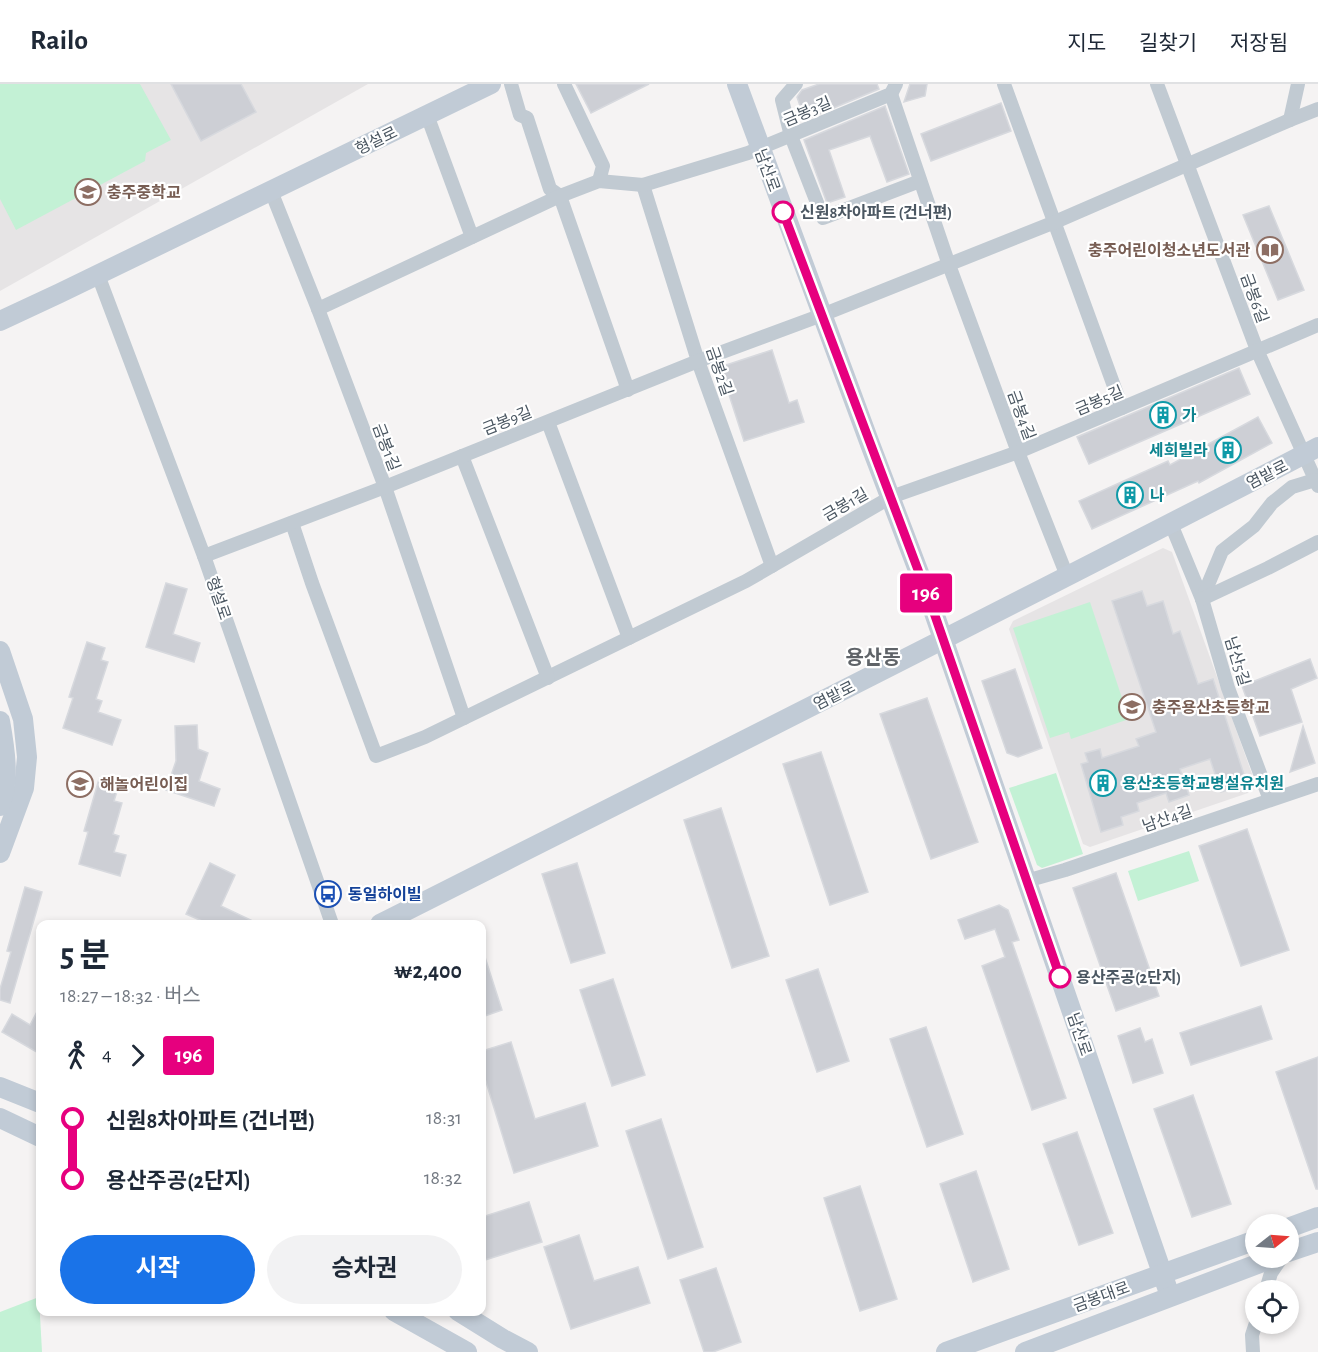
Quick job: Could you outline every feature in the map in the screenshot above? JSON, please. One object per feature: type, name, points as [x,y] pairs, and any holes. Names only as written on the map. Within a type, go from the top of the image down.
[{"type":"street","name":"형설로","points":[[0,321],[491,84]]},
{"type":"street","points":[[511,84],[520,116],[527,118],[550,189],[560,196],[628,390]]},
{"type":"street","points":[[564,84],[603,166],[599,181]]},
{"type":"street","name":"남산로","points":[[737,84],[943,640],[1170,1296]]},
{"type":"street","name":"남산로","points":[[796,84],[782,100],[790,136],[823,218],[920,181]]},
{"type":"street","points":[[1004,84],[1122,408]]},
{"type":"street","name":"금봉6길","points":[[1157,84],[1257,350],[1311,451]]},
{"type":"street","points":[[1290,120],[1298,84]]},
{"type":"street","name":"금봉3길","points":[[760,148],[893,89]]},
{"type":"street","name":"금봉4길","points":[[893,89],[920,181],[949,265],[1018,452],[1067,576]]},
{"type":"street","points":[[822,315],[1055,222],[1318,110]]},
{"type":"street","points":[[427,115],[472,237]]},
{"type":"street","points":[[318,309],[560,196],[599,181],[643,185],[760,148]]},
{"type":"street","name":"금봉2길","points":[[643,185],[698,361],[772,566]]},
{"type":"street","name":"금봉1길","points":[[271,191],[385,487],[464,718]]},
{"type":"street","name":"형설로","points":[[98,275],[204,556],[331,920]]},
{"type":"street","name":"금봉9길","points":[[204,556],[385,487],[698,361],[822,315]]},
{"type":"street","name":"금봉5길","points":[[891,497],[1018,452],[1318,325]]},
{"type":"street","points":[[548,422],[629,638]]},
{"type":"street","points":[[1202,599],[1222,551],[1254,526],[1272,503],[1292,487],[1317,483],[1311,451]]},
{"type":"street","name":"염밭로","points":[[388,920],[943,640],[1311,451]]},
{"type":"street","points":[[462,456],[548,678]]},
{"type":"street","name":"금봉1길","points":[[292,523],[376,756],[425,737],[713,598],[891,497]]},
{"type":"street","name":"남산5길","points":[[1171,524],[1202,599],[1228,688],[1270,800]]},
{"type":"street","points":[[1202,599],[1318,542]]},
{"type":"street","points":[[0,651],[23,719],[27,757],[24,788],[0,853]]},
{"type":"street","points":[[0,721],[6,758],[4,796],[0,806]]},
{"type":"street","name":"남산4길","points":[[1026,881],[1065,870],[1318,784]]},
{"type":"street","points":[[0,1087],[36,1101]]},
{"type":"street","points":[[0,1118],[36,1135]]},
{"type":"street","points":[[1299,1224],[1318,1217]]},
{"type":"street","points":[[1299,1248],[1318,1242]]},
{"type":"street","name":"금봉대로","points":[[946,1352],[1245,1244]]},
{"type":"street","name":"금봉대로","points":[[1024,1352],[1246,1268]]},
{"type":"street","points":[[403,1316],[467,1352]]},
{"type":"street","points":[[466,1316],[528,1352]]},
{"type":"street","points":[[1252,1334],[1253,1352]]},
{"type":"shaded area","name":"충주중학교","points":[[0,84],[368,84],[0,291]]},
{"type":"shaded area","name":"충주용산초등학교","points":[[1163,548],[1172,552],[1256,785],[1248,793],[1090,847],[1083,844],[1009,629],[1013,621]]},
{"type":"green space","points":[[0,84],[140,84],[171,140],[146,153],[145,161],[16,230],[0,199]]},
{"type":"green space","points":[[1090,602],[1129,719],[1071,739],[1069,732],[1050,738],[1013,628]]},
{"type":"green space","points":[[1056,773],[1083,854],[1042,868],[1037,865],[1009,788]]},
{"type":"green space","points":[[1189,851],[1199,881],[1138,901],[1128,871]]},
{"type":"green space","points":[[36,1298],[36,1316],[40,1316],[42,1352],[0,1352],[0,1312]]},
{"type":"building","points":[[171,84],[241,84],[256,112],[201,141]]},
{"type":"building","points":[[576,84],[649,84],[591,113]]},
{"type":"building","points":[[819,84],[877,84],[879,89],[805,120],[797,97],[802,90]]},
{"type":"building","points":[[910,84],[927,84],[925,96],[904,102]]},
{"type":"building","points":[[1001,103],[1011,131],[931,161],[921,134]]},
{"type":"building","points":[[885,106],[909,174],[887,182],[870,136],[829,150],[845,197],[827,203],[804,140]]},
{"type":"building","points":[[1269,206],[1304,290],[1278,300],[1243,215]]},
{"type":"building","points":[[772,350],[789,403],[797,400],[804,422],[744,441],[720,367]]},
{"type":"building","name":"가","points":[[1239,368],[1250,394],[1089,464],[1077,437]]},
{"type":"building","points":[[1258,417],[1272,443],[1199,483],[1198,481],[1092,529],[1079,501],[1168,461],[1170,465]]},
{"type":"building","points":[[166,583],[187,589],[173,634],[200,643],[194,662],[146,647]]},
{"type":"building","points":[[1142,591],[1147,606],[1163,601],[1173,634],[1180,631],[1198,684],[1213,679],[1247,784],[1221,792],[1210,759],[1180,769],[1189,795],[1169,802],[1166,793],[1137,803],[1139,811],[1121,817],[1123,825],[1101,832],[1081,764],[1088,762],[1085,753],[1100,749],[1102,758],[1139,746],[1136,739],[1156,732],[1112,601]]},
{"type":"building","points":[[87,642],[105,648],[101,660],[108,662],[96,699],[102,701],[98,712],[121,720],[112,745],[63,728],[73,698],[69,697]]},
{"type":"building","points":[[1310,659],[1317,678],[1291,689],[1302,722],[1260,736],[1242,686]]},
{"type":"building","points":[[1015,669],[1042,748],[1018,757],[1007,753],[982,681]]},
{"type":"building","points":[[927,698],[978,842],[931,859],[880,714]]},
{"type":"building","points":[[197,725],[198,749],[208,753],[199,781],[220,789],[214,806],[166,790],[176,761],[175,726]]},
{"type":"building","points":[[1303,726],[1315,763],[1290,772]]},
{"type":"building","points":[[821,752],[868,892],[830,905],[783,764]]},
{"type":"building","points":[[99,779],[119,785],[114,801],[122,803],[113,834],[119,836],[114,852],[126,855],[120,876],[79,864],[88,832],[84,831]]},
{"type":"building","points":[[721,808],[769,956],[732,968],[684,820]]},
{"type":"building","points":[[1247,829],[1289,950],[1241,966],[1199,846]]},
{"type":"building","points":[[210,863],[235,875],[221,906],[251,920],[200,920],[186,914]]},
{"type":"building","points":[[577,863],[605,953],[571,963],[542,874]]},
{"type":"building","points":[[1116,873],[1159,996],[1116,1011],[1073,888]]},
{"type":"building","points":[[25,887],[42,892],[10,1003],[0,1000],[0,989],[11,952],[7,951]]},
{"type":"building","points":[[999,905],[1008,910],[1019,940],[1012,942],[1066,1098],[1032,1110],[982,966],[1005,957],[995,929],[965,939],[958,920]]},
{"type":"building","points":[[486,960],[502,1010],[486,1016]]},
{"type":"building","points":[[818,969],[849,1061],[817,1072],[786,980]]},
{"type":"building","points":[[613,979],[645,1075],[612,1086],[580,990]]},
{"type":"building","points":[[1261,1006],[1272,1039],[1191,1065],[1180,1033]]},
{"type":"building","points":[[12,1014],[30,1025],[36,1014],[36,1052],[2,1032]]},
{"type":"building","points":[[926,1027],[963,1134],[927,1147],[890,1039]]},
{"type":"building","points":[[1140,1028],[1145,1042],[1152,1039],[1163,1073],[1133,1083],[1118,1036]]},
{"type":"building","points":[[511,1042],[535,1119],[585,1103],[598,1146],[514,1173],[486,1082],[486,1050]]},
{"type":"building","points":[[1318,1057],[1318,1189],[1316,1189],[1276,1072]]},
{"type":"building","points":[[1193,1095],[1231,1204],[1192,1217],[1154,1109]]},
{"type":"building","points":[[661,1119],[703,1247],[668,1259],[626,1131]]},
{"type":"building","points":[[1077,1132],[1113,1233],[1079,1245],[1043,1144]]},
{"type":"building","points":[[976,1171],[1009,1269],[973,1282],[940,1184]]},
{"type":"building","points":[[860,1186],[897,1299],[860,1311],[824,1198]]},
{"type":"building","points":[[529,1202],[542,1242],[486,1260],[486,1216]]},
{"type":"building","points":[[579,1235],[594,1281],[638,1267],[650,1303],[571,1329],[544,1247]]},
{"type":"building","points":[[716,1268],[741,1342],[713,1352],[704,1352],[680,1280]]},
{"type":"bus line","name":"196","points":[[783,212],[932,607],[1060,977]]},
{"type":"place","name":"충주중학교","points":[[88,192]]},
{"type":"place","name":"신원8차아파트 (건너편)","points":[[783,212]]},
{"type":"place","name":"충주어린이청소년도서관","points":[[1270,250]]},
{"type":"place","name":"가","points":[[1163,415]]},
{"type":"place","name":"세희빌라","points":[[1228,450]]},
{"type":"place","name":"나","points":[[1130,495]]},
{"type":"place","name":"충주용산초등학교","points":[[1132,707]]},
{"type":"place","name":"용산초등학교병설유치원","points":[[1103,783]]},
{"type":"place","name":"해놀어린이집","points":[[80,784]]},
{"type":"place","name":"동일하이빌","points":[[328,894]]},
{"type":"place","name":"용산주공(2단지)","points":[[1060,977]]},
{"type":"district","name":"용산동","points":[[873,657]]}]
